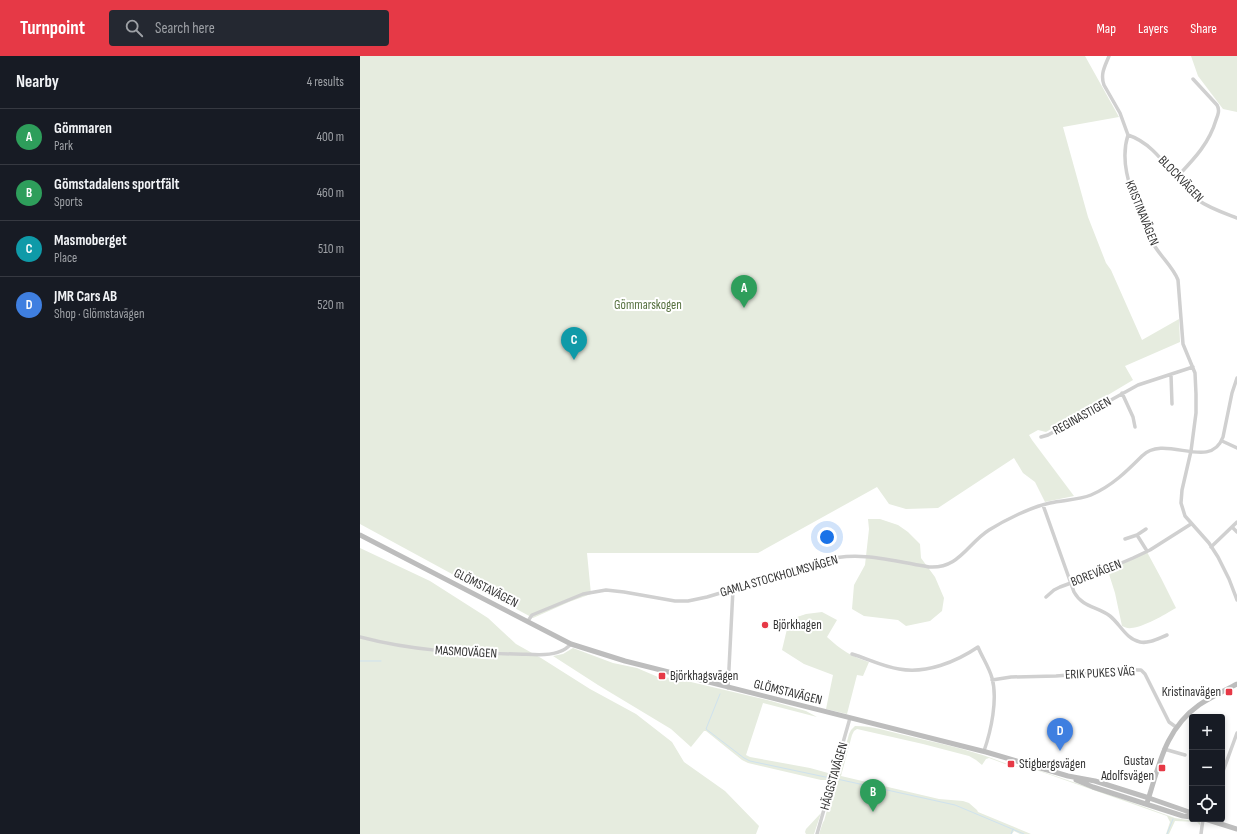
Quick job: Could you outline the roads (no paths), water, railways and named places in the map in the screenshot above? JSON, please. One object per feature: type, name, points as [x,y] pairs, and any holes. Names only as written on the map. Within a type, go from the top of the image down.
[{"type":"main road","name":"GLÖMSTAVÄGEN","points":[[360,535],[571,644],[625,661],[728,688],[984,751],[1068,776],[1093,787],[1189,812]]},
{"type":"main road","points":[[1148,801],[1164,749],[1176,727],[1200,704],[1237,684]]},
{"type":"main road","name":"GLÖMSTAVÄGEN","points":[[1148,801],[1183,816],[1189,817]]},
{"type":"main road","points":[[1215,822],[1237,829]]},
{"type":"street","points":[[1110,56],[1102,72],[1102,80],[1128,134]]},
{"type":"street","points":[[1177,177],[1200,152],[1210,137],[1219,109],[1193,79]]},
{"type":"street","name":"BLOCKVÄGEN","points":[[1128,134],[1135,137],[1150,148],[1199,201],[1209,207],[1237,218]]},
{"type":"street","name":"KRISTINAVÄGEN","points":[[1128,134],[1125,142],[1127,180],[1144,227],[1152,243],[1174,272],[1178,280],[1184,346],[1193,367],[1196,382],[1196,404],[1191,451],[1183,485],[1181,503],[1185,516],[1211,546],[1229,579],[1237,600]]},
{"type":"street","name":"REGINASTIGEN","points":[[1041,437],[1048,435],[1138,385],[1193,367]]},
{"type":"street","points":[[1171,375],[1172,404]]},
{"type":"street","points":[[1237,378],[1232,393],[1222,441],[1237,448]]},
{"type":"street","name":"REGINASTIGEN","points":[[1122,394],[1133,417],[1135,427]]},
{"type":"street","name":"GAMLA STOCKHOLMSVÄGEN","points":[[528,621],[532,615],[583,594],[597,591],[617,591],[683,602],[707,597],[822,561],[838,558],[869,557],[929,566],[941,566],[960,557],[988,530],[1023,513],[1043,505],[1093,494],[1119,478],[1143,455],[1152,450],[1166,448],[1208,452],[1216,448],[1222,441]]},
{"type":"street","points":[[1043,505],[1070,583],[1079,600],[1092,608],[1109,615],[1132,639],[1140,642],[1146,642],[1167,635]]},
{"type":"street","points":[[1211,546],[1237,522]]},
{"type":"street","name":"BOREVÄGEN","points":[[1046,597],[1054,590],[1108,569],[1147,551],[1191,524]]},
{"type":"street","points":[[1232,527],[1237,532]]},
{"type":"street","name":"BOREVÄGEN","points":[[1126,539],[1146,529]]},
{"type":"street","points":[[1137,534],[1147,551]]},
{"type":"street","points":[[728,688],[733,589]]},
{"type":"street","name":"MASMOVÄGEN","points":[[360,637],[393,645],[467,653],[548,654],[562,651],[571,644]]},
{"type":"street","points":[[852,654],[895,668],[920,670],[952,661],[978,647],[992,680],[993,719],[984,751]]},
{"type":"street","name":"ERIK PUKES VÄG","points":[[992,680],[1011,677],[1056,676],[1141,670],[1145,674],[1169,722],[1176,727]]},
{"type":"street","name":"HÄGGSTAVÄGEN","points":[[817,834],[850,718]]},
{"type":"street","points":[[1225,766],[1237,733]]},
{"type":"street","points":[[1164,749],[1185,755]]},
{"type":"street","points":[[1201,834],[1204,822]]},
{"type":"waterway","points":[[360,661],[381,661]]},
{"type":"waterway","points":[[720,694],[706,729],[750,761],[830,778]]},
{"type":"waterway","points":[[837,779],[955,805],[1024,834]]},
{"type":"waterway","points":[[1167,834],[1173,819]]},
{"type":"waterway","points":[[1011,834],[1013,829]]},
{"type":"place","name":"Gömmaren","points":[[744,308]]},
{"type":"place","name":"Masmoberget","points":[[574,360]]},
{"type":"place","name":"Björkhagen","points":[[765,625]]},
{"type":"place","name":"Björkhagsvägen","points":[[662,676]]},
{"type":"place","name":"Kristinavägen","points":[[1229,692]]},
{"type":"place","name":"JMR Cars AB","points":[[1060,751]]},
{"type":"place","name":"Stigbergsvägen","points":[[1011,764]]},
{"type":"place","name":"Gustav Adolfsvägen","points":[[1162,768]]},
{"type":"place","name":"Gömstadalens sportfält","points":[[873,812]]},
{"type":"park label","name":"Gömmarskogen","points":[[648,305]]}]
